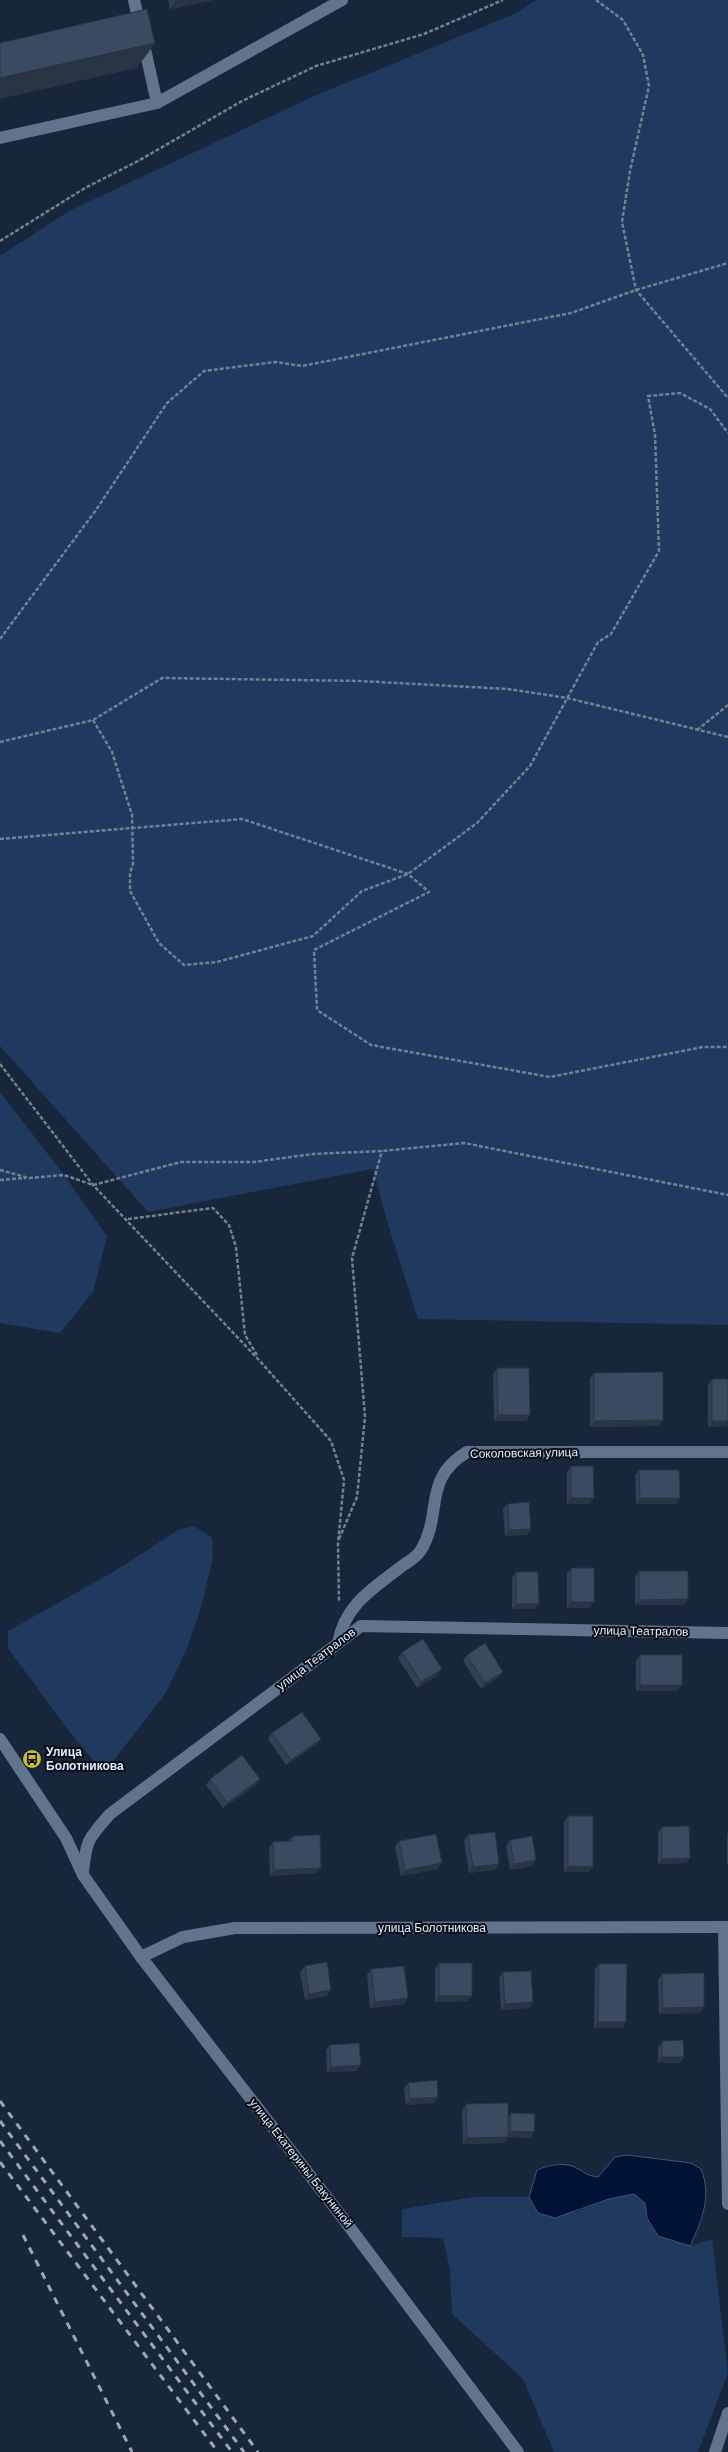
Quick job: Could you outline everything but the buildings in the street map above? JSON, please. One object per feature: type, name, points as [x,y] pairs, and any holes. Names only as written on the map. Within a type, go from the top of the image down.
[{"type":"street","points":[[134,0],[157,103]]},
{"type":"street","points":[[0,138],[157,103],[342,0]]},
{"type":"street","name":"Соколовская улица","points":[[338,1643],[340,1629],[355,1603],[420,1552],[428,1533],[439,1480],[452,1461],[467,1452],[728,1452]]},
{"type":"street","name":"улица Театралов","points":[[83,1875],[85,1848],[91,1836],[110,1814],[361,1626],[728,1633]]},
{"type":"street","name":"улица Екатерины Бакуниной","points":[[0,1739],[66,1838],[83,1875],[141,1957],[347,2223],[518,2452]]},
{"type":"street","points":[[726,1927],[728,2204]]},
{"type":"street","name":"улица Болотникова","points":[[141,1957],[183,1937],[235,1928],[726,1927]]},
{"type":"street","points":[[715,2452],[728,2412]]},
{"type":"path","points":[[0,241],[85,188],[138,161],[242,101],[309,69],[424,34],[503,0]]},
{"type":"path","points":[[596,0],[623,20],[643,55],[649,86],[630,170],[622,222],[636,290],[728,398]]},
{"type":"path","points":[[0,639],[96,510],[167,403],[204,371],[276,362],[302,366],[571,313],[636,290],[728,263]]},
{"type":"path","points":[[93,720],[112,752],[132,815],[130,891],[159,943],[184,965],[217,962],[313,936],[362,891],[408,874],[477,823],[530,766],[598,642],[611,634],[659,551],[655,435],[648,396],[680,393],[710,409],[728,433]]},
{"type":"path","points":[[0,742],[93,720],[162,678],[360,681],[508,690],[567,698],[728,737]]},
{"type":"path","points":[[697,730],[728,705]]},
{"type":"path","points":[[0,839],[242,819],[408,874],[429,892],[314,950],[317,1010],[371,1045],[550,1077],[703,1047],[728,1046]]},
{"type":"path","points":[[0,1064],[93,1185],[127,1219],[259,1360],[331,1441],[344,1480],[338,1544],[340,1629]]},
{"type":"path","points":[[0,1180],[64,1175],[93,1185],[181,1162],[254,1162],[313,1154],[382,1151],[464,1143],[728,1195]]},
{"type":"path","points":[[338,1544],[357,1497],[364,1416],[352,1258],[382,1151]]},
{"type":"path","points":[[0,1170],[29,1178]]},
{"type":"path","points":[[127,1219],[213,1208],[229,1225],[236,1247],[245,1335],[259,1360]]},
{"type":"shaded area","points":[[536,0],[728,0],[728,1325],[418,1319],[389,1228],[373,1169],[148,1212],[0,1046],[0,256],[69,211],[314,96],[514,14]]},
{"type":"shaded area","points":[[0,1092],[64,1175],[107,1236],[93,1292],[60,1333],[0,1323]]},
{"type":"shaded area","points":[[194,1526],[212,1538],[213,1557],[201,1608],[186,1651],[165,1694],[104,1773],[68,1730],[8,1648],[8,1631],[113,1572],[180,1529]]},
{"type":"shaded area","points":[[627,2155],[691,2163],[701,2169],[706,2189],[706,2199],[702,2218],[690,2246],[658,2236],[647,2218],[645,2203],[634,2194],[609,2199],[555,2218],[538,2213],[529,2197],[537,2170],[560,2164],[570,2165],[588,2175],[598,2177],[615,2157]]},
{"type":"shaded area","points":[[634,2194],[645,2203],[647,2218],[658,2236],[690,2246],[712,2239],[728,2373],[698,2452],[554,2452],[523,2379],[452,2314],[450,2270],[443,2238],[402,2237],[402,2209],[473,2197],[529,2197],[538,2213],[577,2212],[609,2199]]},
{"type":"railway","points":[[0,2101],[258,2452]]},
{"type":"railway","points":[[0,2121],[244,2452]]},
{"type":"railway","points":[[0,2141],[232,2452]]},
{"type":"railway","points":[[0,2162],[218,2452]]},
{"type":"railway","points":[[23,2235],[132,2452]]},
{"type":"place","name":"Улица Болотникова","points":[[32,1759]]}]
